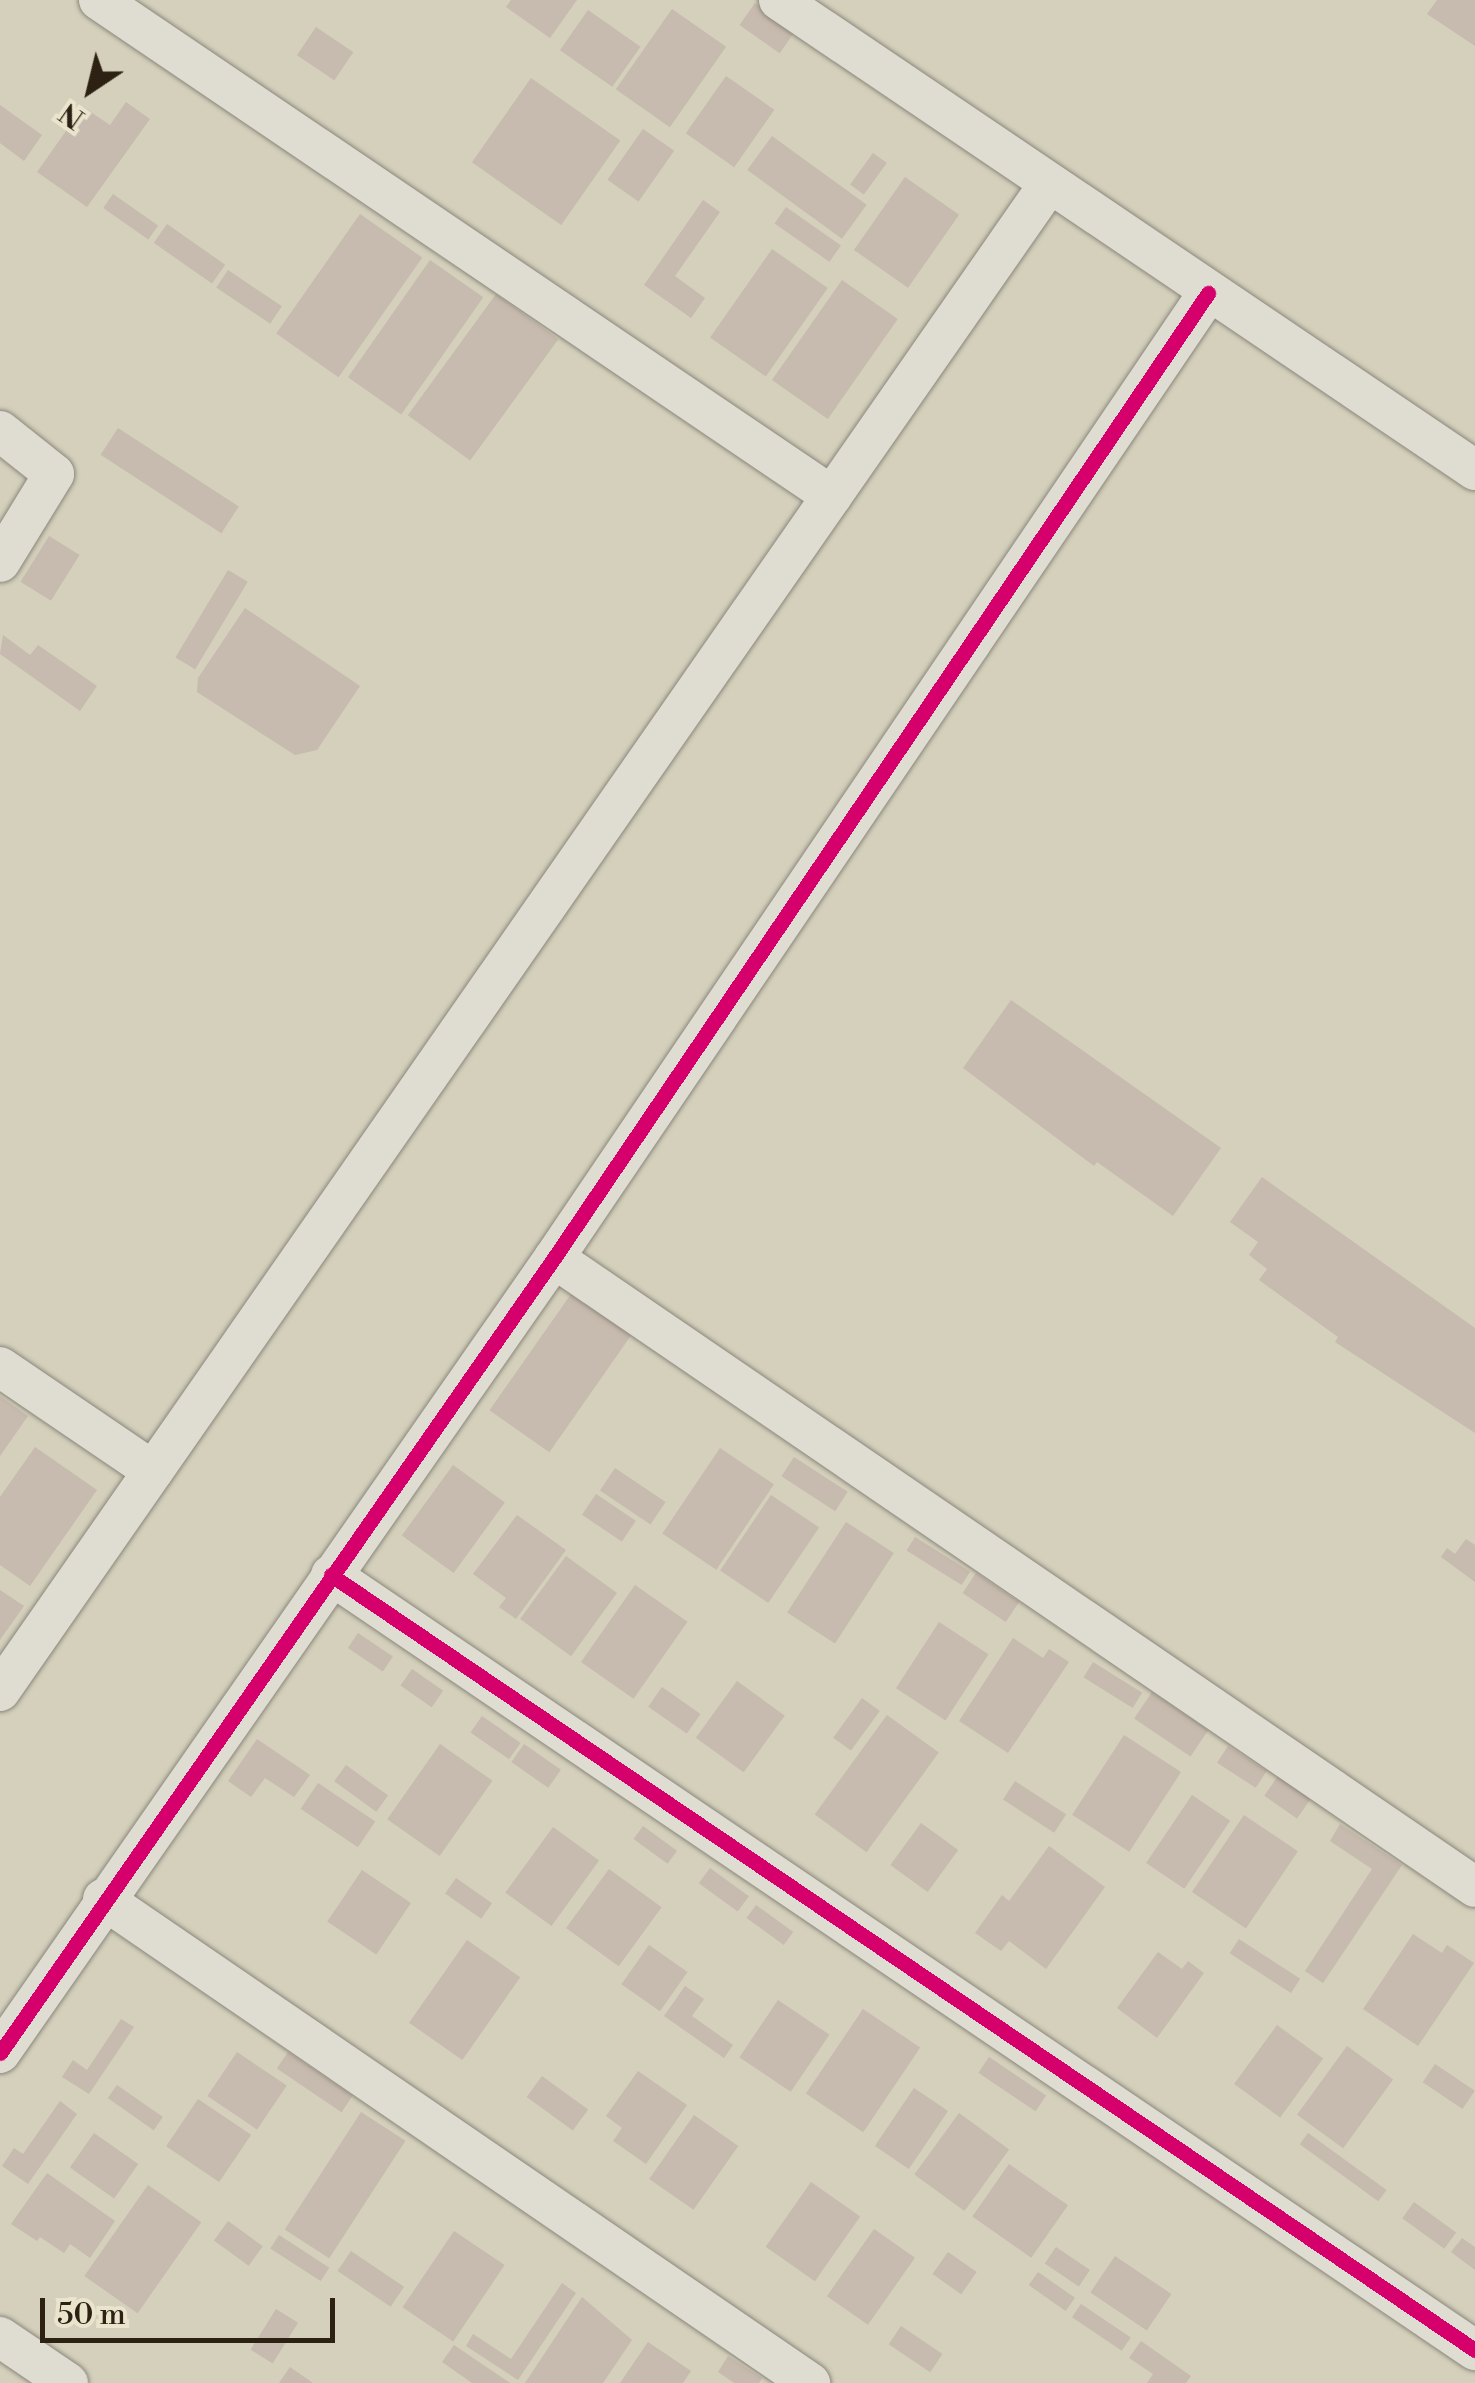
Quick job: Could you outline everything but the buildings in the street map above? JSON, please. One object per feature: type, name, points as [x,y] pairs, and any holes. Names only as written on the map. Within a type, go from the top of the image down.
[{"type":"street","points":[[99,0],[832,496]]},
{"type":"street","points":[[779,0],[1475,470]]},
{"type":"street","points":[[0,1691],[1049,184]]},
{"type":"street","points":[[0,2054],[102,1899],[554,1258],[1208,293]]},
{"type":"street","points":[[0,431],[54,474],[0,562]]},
{"type":"street","points":[[554,1258],[1475,1887]]},
{"type":"street","points":[[0,1366],[153,1472]]},
{"type":"street","points":[[331,1575],[1475,2350]]},
{"type":"street","points":[[102,1899],[810,2383]]},
{"type":"street","points":[[0,2337],[68,2383]]},
{"type":"cycle path","points":[[0,2053],[554,1258],[1208,293]]},
{"type":"cycle path","points":[[331,1575],[1475,2350]]}]
